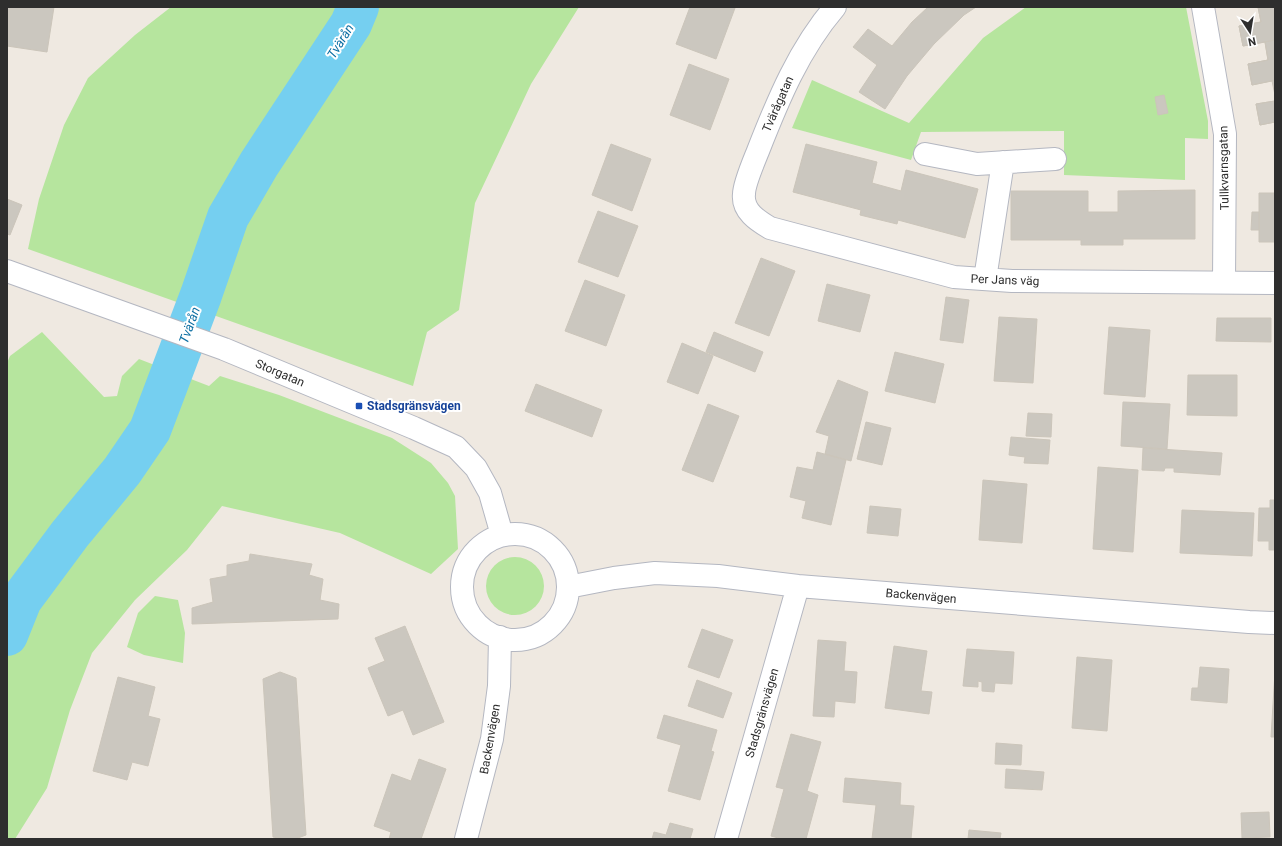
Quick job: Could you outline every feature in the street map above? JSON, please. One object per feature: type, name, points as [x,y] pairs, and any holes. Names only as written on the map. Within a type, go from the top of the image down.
[{"type":"street","name":"Tvärågatan","points":[[748,211],[744,194],[752,166],[774,112],[793,69],[810,41],[835,7]]},
{"type":"street","name":"Tullkvarnsgatan","points":[[1202,7],[1225,134],[1224,282]]},
{"type":"street","points":[[925,154],[977,164],[1055,159]]},
{"type":"street","points":[[985,280],[1003,162]]},
{"type":"street","name":"Per Jans väg","points":[[748,211],[756,220],[770,228],[954,277],[985,280],[1061,282],[1275,282]]},
{"type":"street","name":"Storgatan","points":[[7,271],[137,317],[224,350],[414,428],[456,447],[476,468],[490,493],[502,535]]},
{"type":"street","points":[[515,533],[541,541],[549,547],[559,558],[566,570],[568,587],[565,602],[559,617],[548,628],[534,636],[516,640],[500,637],[489,632],[474,621],[463,599],[461,586],[467,562],[476,550],[488,539],[515,533]]},
{"type":"street","name":"Backenvägen","points":[[568,587],[614,578],[655,573],[718,576],[798,586],[1275,623]]},
{"type":"street","name":"Stadsgränsvägen","points":[[726,839],[798,586]]},
{"type":"street","name":"Backenvägen","points":[[466,839],[474,813],[492,739],[499,686],[500,637]]},
{"type":"green space","points":[[171,7],[579,7],[531,84],[475,203],[459,310],[427,332],[413,386],[28,249],[39,199],[64,125],[88,78],[135,35]]},
{"type":"green space","points":[[1026,7],[1186,7],[1208,121],[1208,139],[1185,138],[1185,180],[1064,175],[1064,131],[921,132],[911,160],[792,128],[812,80],[909,123],[983,38]]},
{"type":"green space","points":[[42,332],[104,397],[117,396],[122,376],[139,359],[209,386],[220,376],[279,395],[392,438],[431,463],[448,483],[455,496],[458,549],[431,574],[340,533],[222,506],[187,550],[135,600],[92,653],[70,710],[47,788],[15,839],[7,839],[7,363],[10,356]]},
{"type":"green space","points":[[515,557],[526,559],[539,570],[542,575],[544,586],[542,597],[531,610],[526,613],[515,615],[504,613],[491,602],[488,597],[486,586],[488,575],[499,562],[504,559]]},
{"type":"green space","points":[[155,596],[178,600],[185,633],[183,663],[144,655],[127,647],[138,613]]},
{"type":"building","points":[[7,7],[54,7],[47,52],[7,46]]},
{"type":"building","points":[[690,7],[735,8],[716,59],[676,44]]},
{"type":"building","points":[[928,7],[976,7],[964,15],[934,44],[907,76],[885,109],[859,92],[877,65],[853,47],[868,29],[892,46],[912,22]]},
{"type":"building","points":[[1258,7],[1275,7],[1275,95],[1272,81],[1252,85],[1248,64],[1268,60],[1265,42],[1243,46],[1239,26],[1261,22]]},
{"type":"building","points":[[1258,7],[1275,7],[1275,40],[1243,46],[1239,26],[1261,22]]},
{"type":"building","points":[[1275,40],[1275,80],[1252,85],[1248,64],[1268,60],[1265,42]]},
{"type":"building","points":[[689,64],[729,79],[710,130],[670,115]]},
{"type":"building","points":[[1164,95],[1168,113],[1158,115],[1155,97]]},
{"type":"building","points":[[1275,101],[1275,122],[1260,125],[1256,104]]},
{"type":"building","points":[[1275,101],[1275,122],[1260,125],[1256,104]]},
{"type":"building","points":[[611,144],[651,159],[632,211],[592,195]]},
{"type":"building","points":[[806,144],[877,162],[872,183],[901,191],[906,170],[978,189],[965,238],[898,220],[897,224],[860,215],[861,210],[793,192]]},
{"type":"building","points":[[1195,190],[1195,239],[1123,239],[1123,245],[1081,245],[1081,240],[1011,240],[1011,191],[1088,191],[1088,212],[1118,212],[1118,191]]},
{"type":"building","points":[[1259,193],[1275,193],[1275,242],[1259,242]]},
{"type":"building","points":[[7,199],[22,205],[10,235],[7,234]]},
{"type":"building","points":[[598,211],[638,226],[618,277],[578,262]]},
{"type":"building","points":[[1252,212],[1259,212],[1259,230],[1251,230]]},
{"type":"building","points":[[761,258],[795,271],[769,336],[735,323]]},
{"type":"building","points":[[585,280],[625,295],[606,346],[565,331]]},
{"type":"building","points":[[827,284],[870,295],[860,332],[818,321]]},
{"type":"building","points":[[946,297],[969,300],[963,343],[940,340]]},
{"type":"building","points":[[999,317],[1037,319],[1033,383],[994,381]]},
{"type":"building","points":[[1217,318],[1271,318],[1271,342],[1216,341]]},
{"type":"building","points":[[1109,327],[1150,330],[1145,397],[1104,394]]},
{"type":"building","points":[[714,332],[763,352],[755,372],[706,352]]},
{"type":"building","points":[[682,343],[713,356],[698,394],[667,382]]},
{"type":"building","points":[[895,352],[944,364],[935,403],[885,391]]},
{"type":"building","points":[[1188,375],[1237,375],[1237,416],[1187,415]]},
{"type":"building","points":[[838,380],[868,392],[851,461],[825,454],[829,436],[816,432]]},
{"type":"building","points":[[536,384],[602,410],[592,437],[525,411]]},
{"type":"building","points":[[1123,402],[1170,404],[1167,449],[1121,446]]},
{"type":"building","points":[[708,404],[739,416],[713,482],[682,470]]},
{"type":"building","points":[[1028,413],[1052,414],[1051,437],[1026,436]]},
{"type":"building","points":[[866,422],[891,428],[882,465],[857,459]]},
{"type":"building","points":[[1011,437],[1050,440],[1048,464],[1024,463],[1025,457],[1009,455]]},
{"type":"building","points":[[1143,448],[1222,453],[1220,475],[1174,472],[1174,468],[1165,468],[1164,471],[1142,470]]},
{"type":"building","points":[[817,452],[846,460],[831,525],[802,518],[806,501],[790,497],[797,467],[813,470]]},
{"type":"building","points":[[1098,467],[1138,470],[1133,552],[1093,549]]},
{"type":"building","points":[[983,480],[1027,484],[1022,543],[979,540]]},
{"type":"building","points":[[1270,500],[1275,500],[1275,550],[1269,550],[1269,541],[1258,541],[1259,508],[1270,508]]},
{"type":"building","points":[[870,506],[901,509],[898,536],[867,533]]},
{"type":"building","points":[[1182,510],[1254,513],[1252,556],[1180,553]]},
{"type":"building","points":[[250,554],[312,564],[309,575],[323,579],[320,600],[339,604],[338,619],[192,624],[192,608],[213,602],[210,579],[227,576],[227,565],[249,561]]},
{"type":"building","points":[[405,626],[444,722],[413,735],[403,710],[388,716],[368,668],[385,661],[375,638]]},
{"type":"building","points":[[702,629],[733,640],[719,678],[688,667]]},
{"type":"building","points":[[818,640],[846,642],[844,671],[857,672],[855,703],[835,701],[834,717],[813,716]]},
{"type":"building","points":[[894,646],[927,651],[921,691],[932,692],[929,714],[885,708]]},
{"type":"building","points":[[967,649],[1014,652],[1012,684],[995,683],[994,692],[982,691],[982,682],[978,681],[978,687],[963,686]]},
{"type":"building","points":[[1077,657],[1112,660],[1107,731],[1072,728]]},
{"type":"building","points":[[1200,667],[1229,669],[1227,703],[1191,700],[1192,688],[1198,688]]},
{"type":"building","points":[[280,672],[296,678],[306,835],[295,839],[273,837],[263,679]]},
{"type":"building","points":[[1275,672],[1275,737],[1271,737]]},
{"type":"building","points":[[118,677],[155,687],[148,716],[160,719],[148,766],[132,762],[127,780],[93,771]]},
{"type":"building","points":[[697,680],[732,693],[723,718],[688,706]]},
{"type":"building","points":[[664,715],[717,730],[711,751],[714,752],[700,800],[668,791],[681,745],[657,738]]},
{"type":"building","points":[[791,734],[821,742],[807,791],[818,795],[806,839],[782,839],[771,836],[784,789],[776,787]]},
{"type":"building","points":[[996,743],[1022,745],[1021,765],[995,764]]},
{"type":"building","points":[[419,759],[446,769],[421,839],[389,839],[391,832],[374,826],[392,774],[411,781]]},
{"type":"building","points":[[1006,769],[1044,772],[1042,790],[1005,788]]},
{"type":"building","points":[[845,778],[901,783],[900,805],[914,806],[911,839],[872,839],[876,805],[843,802]]},
{"type":"building","points":[[1269,812],[1270,837],[1242,838],[1241,813]]},
{"type":"building","points":[[670,823],[693,829],[690,839],[652,839],[654,832],[666,835]]},
{"type":"building","points":[[969,830],[1001,833],[1000,839],[968,839]]},
{"type":"waterway","name":"Tvärån","points":[[7,635],[21,600],[70,534],[122,471],[150,430],[201,295],[228,217],[259,164],[351,24],[358,7]]},
{"type":"place","name":"Stadsgränsvägen","points":[[359,406]]}]
